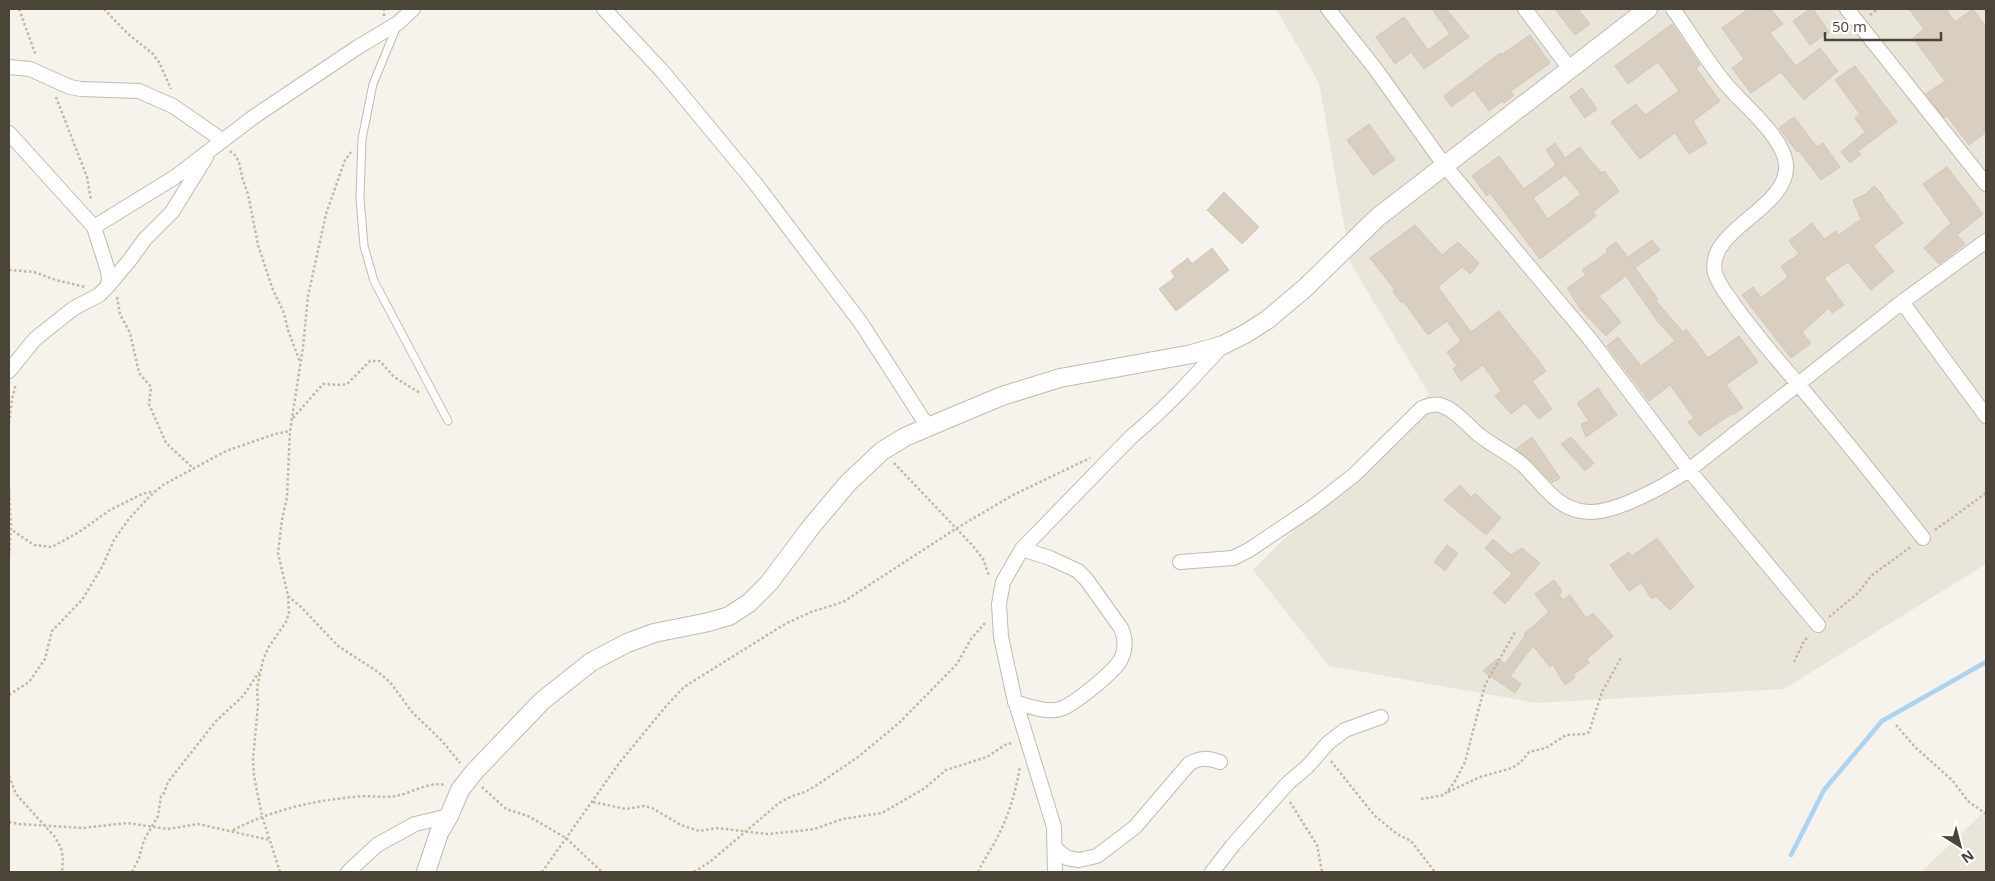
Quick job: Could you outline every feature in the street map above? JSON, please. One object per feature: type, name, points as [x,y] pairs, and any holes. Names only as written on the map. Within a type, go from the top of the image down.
[{"type":"street","points":[[94,227],[175,177],[305,82],[398,23],[413,9]]},
{"type":"street","points":[[604,9],[663,72],[755,183],[861,323],[928,427]]},
{"type":"street","points":[[1328,9],[1374,67],[1445,166],[1589,338],[1689,470],[1818,625]]},
{"type":"street","points":[[1525,9],[1570,69]]},
{"type":"street","points":[[426,872],[438,833],[465,784],[542,701],[591,662],[627,643],[654,633],[729,616],[749,603],[769,583],[811,527],[848,483],[882,451],[905,437],[1002,396],[1060,378],[1192,354],[1223,345],[1245,334],[1266,320],[1305,288],[1378,217],[1648,9]]},
{"type":"street","points":[[1673,9],[1726,84],[1771,134],[1782,151],[1786,163],[1786,178],[1778,191],[1721,245],[1716,258],[1715,271],[1718,283],[1737,310],[1923,538]]},
{"type":"street","points":[[1847,9],[1986,184]]},
{"type":"street","points":[[9,67],[30,69],[81,89],[139,91],[154,96],[173,106],[218,144]]},
{"type":"street","points":[[9,134],[94,227],[108,271],[106,288]]},
{"type":"street","points":[[9,371],[35,339],[55,321],[106,288],[153,230],[172,212],[218,144]]},
{"type":"street","points":[[1180,562],[1233,558],[1249,550],[1313,507],[1354,475],[1404,424],[1422,408],[1431,405],[1440,405],[1453,413],[1480,435],[1505,451],[1523,466],[1553,498],[1566,507],[1590,512],[1638,498],[1663,487],[1689,470],[1902,302],[1986,241]]},
{"type":"street","points":[[1902,302],[1986,416]]},
{"type":"street","points":[[1055,872],[1054,827],[1025,738],[1001,637],[999,607],[1003,582],[1022,549],[1191,380],[1223,345]]},
{"type":"street","points":[[1015,702],[1048,709],[1059,709],[1071,704],[1084,695],[1120,662],[1125,649],[1125,637],[1122,628],[1078,571],[1050,558],[1022,549]]},
{"type":"street","points":[[1212,872],[1233,845],[1282,790],[1336,736],[1345,730],[1381,718]]},
{"type":"street","points":[[1056,850],[1067,858],[1079,860],[1097,856],[1135,827],[1189,764],[1198,758],[1209,758],[1220,762]]},
{"type":"street","points":[[354,869],[377,845],[415,824],[449,816]]},
{"type":"lane","points":[[398,23],[373,84],[362,139],[360,198],[364,246],[374,281],[448,420]]},
{"type":"path","points":[[19,9],[80,156],[87,177],[91,201]]},
{"type":"path","points":[[104,9],[128,34],[152,53],[159,62],[172,90]]},
{"type":"path","points":[[280,872],[257,794],[253,759],[258,706],[257,688],[260,671],[268,648],[286,622],[289,612],[288,596],[278,553],[287,497],[290,431],[308,296],[326,214],[345,160],[362,139]]},
{"type":"path","points":[[218,144],[236,155],[239,162],[248,194],[253,228],[258,245],[284,313],[300,363]]},
{"type":"path","points":[[9,270],[34,272],[90,289],[106,288],[130,333],[139,373],[151,387],[149,404],[166,444],[194,469]]},
{"type":"path","points":[[292,419],[323,384],[347,384],[366,364],[376,360],[387,367],[394,376],[438,404]]},
{"type":"path","points":[[9,696],[30,682],[45,659],[52,631],[82,600],[96,579],[119,533],[128,520],[156,491],[240,445],[290,431]]},
{"type":"path","points":[[694,872],[711,861],[779,803],[817,785],[858,757],[899,722],[947,676],[980,628],[999,607],[983,559],[957,528],[882,451]]},
{"type":"path","points":[[542,872],[620,762],[684,687],[750,648],[785,624],[811,612],[843,602],[957,528],[1013,496],[1097,454]]},
{"type":"path","points":[[9,488],[9,557]]},
{"type":"path","points":[[10,528],[34,545],[52,547],[79,532],[110,510],[142,494],[156,491]]},
{"type":"path","points":[[1794,662],[1804,641],[1818,625],[1858,593],[1871,576],[1986,493]]},
{"type":"path","points":[[288,596],[338,646],[371,667],[390,682],[412,712],[457,758],[465,784]]},
{"type":"path","points":[[1448,792],[1464,762],[1485,685],[1515,632]]},
{"type":"path","points":[[1421,799],[1444,795],[1480,777],[1512,768],[1529,752],[1546,748],[1566,736],[1589,732],[1602,692],[1622,656]]},
{"type":"path","points":[[132,872],[139,858],[144,840],[158,816],[161,796],[168,782],[216,721],[243,696],[260,671]]},
{"type":"path","points":[[1896,725],[1915,747],[1952,780],[1968,801],[1986,814]]},
{"type":"path","points":[[592,802],[626,809],[644,806],[652,808],[690,829],[700,831],[717,828],[767,834],[814,829],[843,818],[882,813],[924,788],[946,770],[987,757],[1005,745],[1025,738]]},
{"type":"path","points":[[1322,750],[1374,815],[1397,834],[1411,841],[1435,872]]},
{"type":"path","points":[[978,872],[1000,834],[1008,814],[1015,794],[1021,760]]},
{"type":"path","points":[[9,776],[16,794],[55,837],[64,858],[62,872]]},
{"type":"path","points":[[231,830],[262,816],[296,805],[370,795],[396,796],[435,784],[465,784],[506,809],[528,816],[566,838],[602,872]]},
{"type":"path","points":[[1282,790],[1317,846],[1322,872]]},
{"type":"path","points":[[9,822],[83,828],[127,823],[168,829],[198,824],[270,840]]},
{"type":"shaded area","points":[[1276,9],[1986,9],[1986,564],[1784,689],[1537,703],[1329,666],[1253,570],[1429,394],[1351,264],[1319,83]]},
{"type":"shaded area","points":[[1986,810],[1986,872],[1921,872]]},
{"type":"building","points":[[1432,9],[1446,9],[1469,37],[1424,69],[1411,52],[1395,64],[1376,37],[1404,17],[1428,50],[1450,34]]},
{"type":"building","points":[[1555,9],[1578,9],[1590,24],[1575,35]]},
{"type":"building","points":[[1748,9],[1771,9],[1783,24],[1770,33],[1796,66],[1820,48],[1838,71],[1804,100],[1781,72],[1751,93],[1732,68],[1744,59],[1722,28]]},
{"type":"building","points":[[1810,9],[1813,9],[1829,32],[1810,45],[1793,21]]},
{"type":"building","points":[[1909,9],[1946,9],[1955,22],[1973,9],[1986,27],[1986,132],[1969,145],[1947,116],[1944,118],[1926,94],[1945,81],[1913,38],[1924,29]]},
{"type":"building","points":[[1672,24],[1700,65],[1696,68],[1720,101],[1693,121],[1707,143],[1689,154],[1675,133],[1640,159],[1611,122],[1636,104],[1645,115],[1679,91],[1658,62],[1628,84],[1615,66]]},
{"type":"building","points":[[1530,35],[1550,63],[1511,91],[1514,95],[1504,103],[1502,101],[1489,111],[1474,90],[1451,107],[1444,96],[1500,53],[1501,55]]},
{"type":"building","points":[[1855,66],[1897,122],[1858,151],[1861,154],[1850,163],[1841,152],[1865,132],[1855,118],[1860,114],[1835,80]]},
{"type":"building","points":[[1582,88],[1597,109],[1585,118],[1570,97]]},
{"type":"building","points":[[1794,117],[1817,147],[1823,143],[1840,167],[1821,180],[1779,128]]},
{"type":"building","points":[[1369,124],[1395,160],[1373,175],[1347,140]]},
{"type":"building","points":[[1555,143],[1565,158],[1580,147],[1602,173],[1604,171],[1619,191],[1593,212],[1596,216],[1540,259],[1490,193],[1487,196],[1472,176],[1499,156],[1524,189],[1556,165],[1546,150]],"holes":[[[1565,175],[1581,194],[1548,219],[1533,198]]]},
{"type":"building","points":[[1947,167],[1983,214],[1957,235],[1965,244],[1939,264],[1924,248],[1951,223],[1923,184]]},
{"type":"building","points":[[1874,186],[1883,195],[1903,223],[1873,246],[1894,271],[1871,290],[1848,262],[1824,278],[1844,305],[1832,313],[1829,308],[1802,332],[1811,343],[1791,358],[1742,295],[1753,287],[1761,298],[1788,277],[1781,266],[1799,254],[1789,241],[1812,223],[1824,239],[1836,231],[1839,235],[1861,219],[1853,200],[1866,194]]},
{"type":"building","points":[[1224,192],[1259,227],[1242,244],[1207,210]]},
{"type":"building","points":[[1415,225],[1442,255],[1458,242],[1479,263],[1470,274],[1462,267],[1438,287],[1471,332],[1499,311],[1539,361],[1546,371],[1532,381],[1552,409],[1539,419],[1525,403],[1511,414],[1495,396],[1501,391],[1483,365],[1461,381],[1453,369],[1457,366],[1447,352],[1461,341],[1447,321],[1428,335],[1403,301],[1401,302],[1393,292],[1395,290],[1370,258]]},
{"type":"building","points":[[1652,240],[1660,250],[1635,268],[1658,299],[1656,301],[1683,332],[1686,329],[1708,358],[1739,336],[1758,362],[1726,385],[1743,408],[1699,436],[1688,422],[1694,418],[1670,385],[1649,401],[1607,346],[1618,337],[1641,366],[1675,341],[1658,322],[1626,276],[1599,296],[1621,322],[1606,336],[1581,310],[1567,288],[1586,275],[1582,270],[1608,252],[1606,249],[1616,242],[1628,257]]},
{"type":"building","points":[[1212,248],[1229,270],[1176,311],[1159,289],[1175,277],[1171,271],[1188,258],[1192,264]]},
{"type":"building","points":[[1598,388],[1617,415],[1586,437],[1581,424],[1589,421],[1577,403]]},
{"type":"building","points":[[1532,437],[1560,478],[1552,483],[1529,459],[1516,449]]},
{"type":"building","points":[[1571,437],[1594,463],[1585,471],[1561,444]]},
{"type":"building","points":[[1460,485],[1471,497],[1475,493],[1501,518],[1486,535],[1444,500]]},
{"type":"building","points":[[1657,538],[1694,587],[1670,610],[1656,596],[1652,599],[1641,583],[1629,591],[1610,565],[1629,552],[1632,556]]},
{"type":"building","points":[[1493,539],[1511,555],[1522,548],[1540,563],[1505,604],[1493,593],[1512,574],[1485,548]]},
{"type":"building","points":[[1447,545],[1458,553],[1445,571],[1434,562]]},
{"type":"building","points":[[1554,580],[1562,591],[1559,595],[1563,600],[1570,595],[1586,618],[1593,613],[1613,636],[1587,659],[1589,663],[1573,675],[1575,678],[1565,685],[1553,665],[1550,667],[1533,646],[1510,676],[1521,684],[1515,693],[1483,671],[1497,659],[1505,664],[1525,636],[1524,634],[1549,612],[1535,594]]},
{"type":"waterway","points":[[1791,855],[1824,790],[1882,721],[1986,662]]}]
